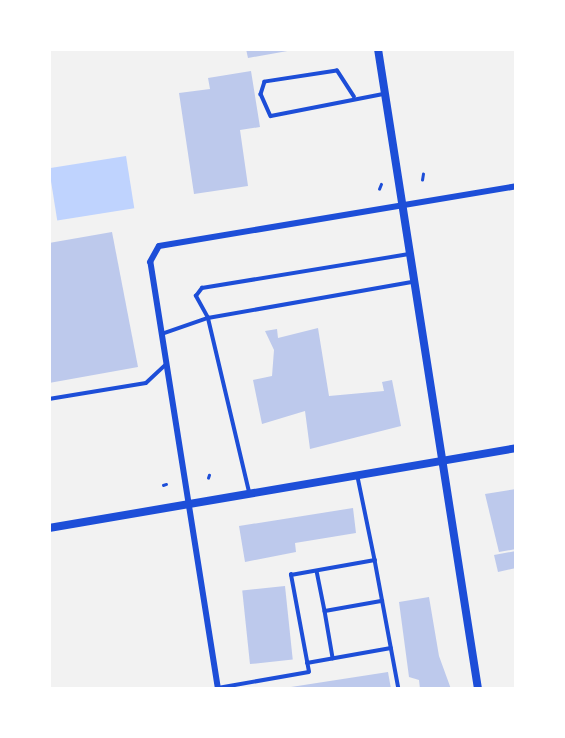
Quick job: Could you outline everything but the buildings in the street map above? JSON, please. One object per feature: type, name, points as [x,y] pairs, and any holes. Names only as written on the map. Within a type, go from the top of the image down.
[{"type":"street","points":[[378,49],[404,201],[478,689]]},
{"type":"street","points":[[218,688],[150,262],[159,246],[404,201],[516,186]]},
{"type":"street","points":[[49,528],[516,448]]},
{"type":"lane","points":[[337,71],[354,97],[349,105],[271,116],[261,94],[265,82],[337,71]]},
{"type":"lane","points":[[354,97],[385,94]]},
{"type":"lane","points":[[250,494],[208,318],[198,308],[202,288],[412,254]]},
{"type":"lane","points":[[162,334],[208,318],[415,281]]},
{"type":"lane","points":[[49,399],[146,383],[167,364]]},
{"type":"lane","points":[[358,477],[399,689]]},
{"type":"lane","points":[[218,688],[309,672],[291,575],[375,560]]},
{"type":"lane","points":[[317,571],[333,658]]},
{"type":"lane","points":[[325,611],[383,601]]},
{"type":"lane","points":[[307,663],[391,648]]},
{"type":"path","points":[[422,180],[423,174]]},
{"type":"path","points":[[379,189],[381,184]]},
{"type":"water","points":[[126,156],[134,208],[57,221],[49,168]]}]
